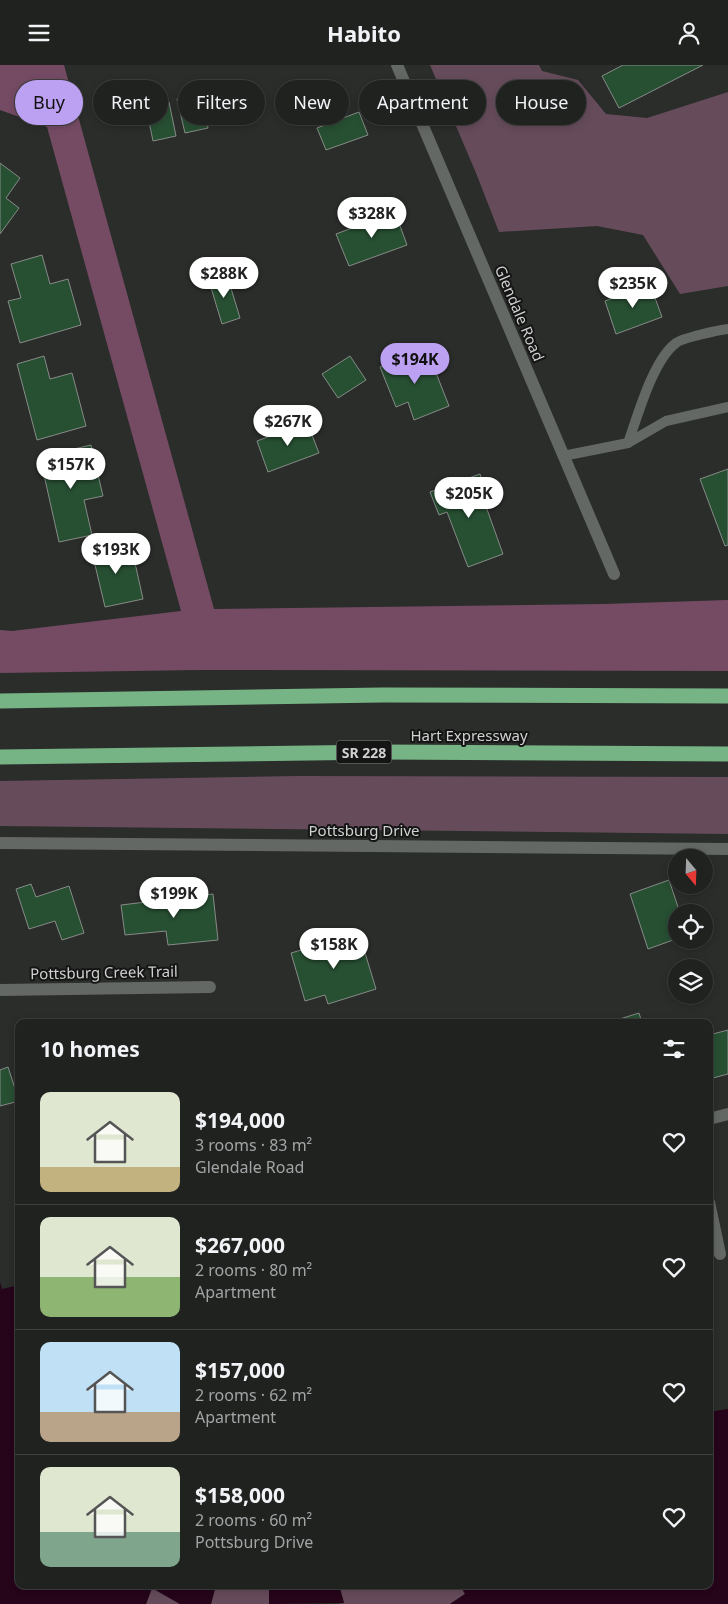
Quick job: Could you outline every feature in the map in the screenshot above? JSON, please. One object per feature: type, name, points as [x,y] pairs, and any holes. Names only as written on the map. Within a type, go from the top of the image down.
[{"type":"highway","points":[[0,701],[382,695],[728,696]]},
{"type":"highway","name":"Hart Expressway","points":[[0,757],[384,752],[728,754]]},
{"type":"street","name":"Glendale Road","points":[[397,65],[614,574]]},
{"type":"street","name":"Pottsburg Drive","points":[[0,843],[728,849]]},
{"type":"street","name":"Pottsburg Creek Trail","points":[[0,990],[210,987]]},
{"type":"street","points":[[713,1118],[728,1114]]},
{"type":"street","points":[[713,1221],[720,1253]]},
{"type":"lane","points":[[628,443],[652,377],[664,356],[677,342],[728,329]]},
{"type":"lane","points":[[563,456],[628,443],[666,421],[728,407]]},
{"type":"shaded area","points":[[0,65],[64,65],[68,80],[15,80],[15,115],[0,110]]},
{"type":"shaded area","points":[[430,65],[539,65],[542,71],[578,80],[496,80],[496,125],[586,125],[586,90],[606,114],[647,118],[728,92],[728,286],[680,294],[643,235],[597,226],[499,232],[456,125],[486,125],[486,80],[436,80]]},
{"type":"shaded area","points":[[41,125],[81,125],[214,609],[604,604],[728,600],[728,671],[198,670],[0,673],[0,630],[12,631],[181,611],[47,127]]},
{"type":"shaded area","points":[[296,776],[728,777],[728,834],[0,826],[0,781]]},
{"type":"shaded area","points":[[0,1282],[2,1289],[15,1286],[15,1589],[152,1589],[146,1604],[0,1604]]},
{"type":"shaded area","points":[[728,1409],[728,1604],[450,1604],[465,1594],[462,1589],[713,1589],[713,1411]]},
{"type":"shaded area","points":[[152,1589],[154,1589],[180,1604],[146,1604]]},
{"type":"shaded area","points":[[154,1589],[215,1589],[211,1604],[180,1604]]},
{"type":"shaded area","points":[[215,1589],[269,1589],[269,1604],[211,1604]]},
{"type":"shaded area","points":[[269,1589],[340,1589],[344,1603],[269,1604]]},
{"type":"shaded area","points":[[340,1589],[462,1589],[465,1594],[450,1604],[337,1604],[344,1603]]},
{"type":"building","points":[[623,65],[703,65],[619,108],[602,76]]},
{"type":"building","points":[[168,102],[176,136],[153,141],[150,125],[168,125]]},
{"type":"building","points":[[359,112],[359,125],[364,125],[368,135],[326,150],[317,128],[325,125],[349,125],[349,116]]},
{"type":"building","points":[[183,125],[207,125],[208,128],[185,133]]},
{"type":"building","points":[[0,163],[20,178],[6,198],[19,208],[0,234]]},
{"type":"building","points":[[395,212],[407,245],[349,266],[336,234]]},
{"type":"building","points":[[42,255],[50,284],[68,279],[81,325],[20,343],[8,301],[21,298],[11,264]]},
{"type":"building","points":[[227,275],[240,318],[222,324],[209,281]]},
{"type":"building","points":[[650,284],[662,317],[616,334],[605,301]]},
{"type":"building","points":[[427,350],[449,406],[414,420],[408,402],[396,407],[380,367]]},
{"type":"building","points":[[44,356],[50,379],[72,373],[86,426],[37,440],[17,364]]},
{"type":"building","points":[[350,356],[366,380],[338,398],[322,374]]},
{"type":"building","points":[[307,422],[319,453],[268,472],[257,441]]},
{"type":"building","points":[[91,445],[103,496],[84,500],[92,535],[59,542],[40,457]]},
{"type":"building","points":[[728,469],[728,545],[725,546],[700,479]]},
{"type":"building","points":[[480,474],[489,499],[484,501],[503,554],[468,567],[447,512],[439,515],[430,492]]},
{"type":"building","points":[[122,541],[128,565],[135,563],[143,599],[105,607],[91,548]]},
{"type":"building","points":[[668,880],[668,894],[674,894],[677,904],[668,904],[668,942],[648,949],[630,894]]},
{"type":"building","points":[[31,884],[36,897],[69,886],[84,933],[62,940],[55,921],[29,929],[16,889]]},
{"type":"building","points":[[213,894],[218,940],[168,945],[166,931],[125,935],[121,905]]},
{"type":"building","points":[[359,933],[376,989],[328,1004],[325,995],[305,1001],[291,953]]},
{"type":"building","points":[[639,1013],[641,1019],[620,1019]]},
{"type":"building","points":[[728,1030],[728,1074],[713,1078],[713,1034]]},
{"type":"building","points":[[8,1067],[15,1089],[15,1102],[0,1106],[0,1070]]}]
